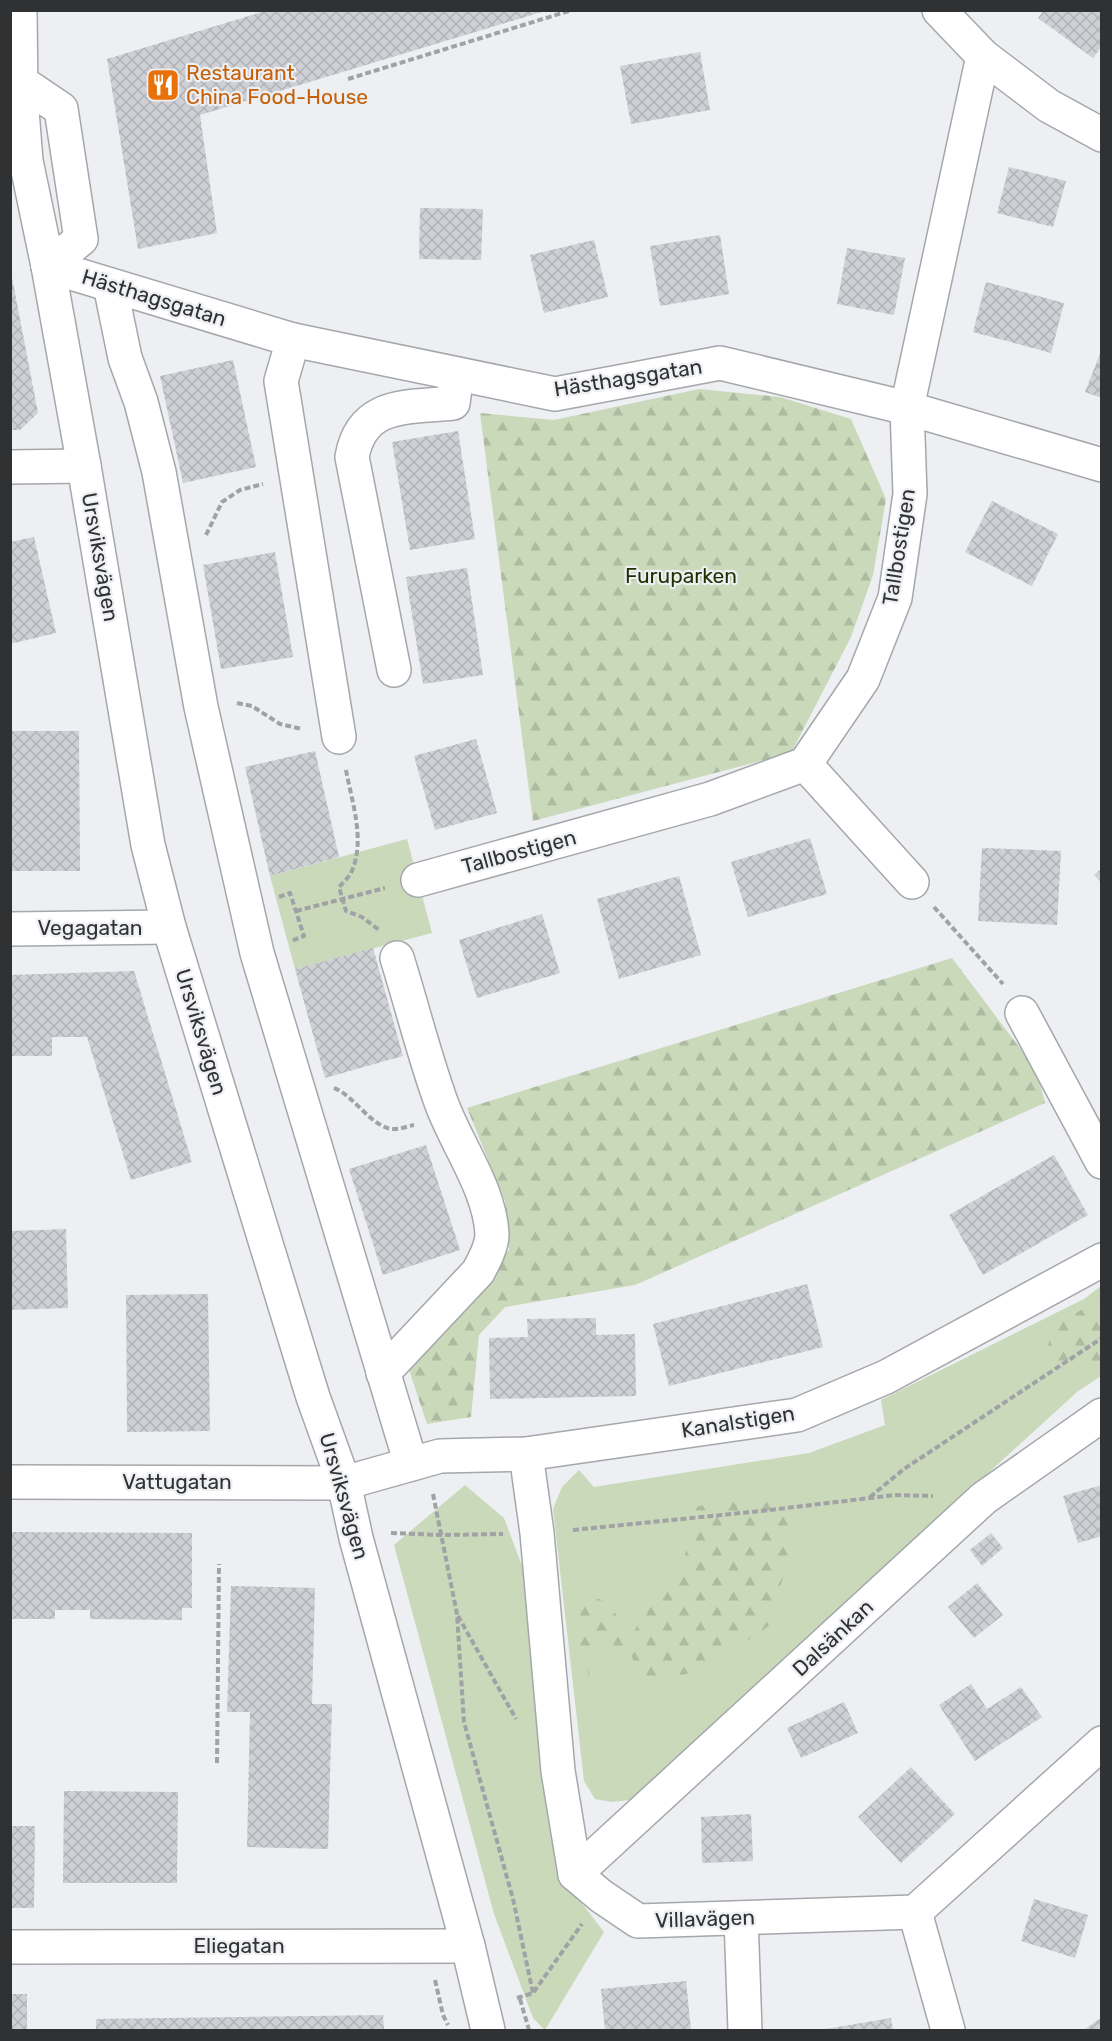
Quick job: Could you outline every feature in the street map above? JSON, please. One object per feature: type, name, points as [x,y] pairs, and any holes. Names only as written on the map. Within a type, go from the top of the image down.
[{"type":"street","name":"Ursviksvägen","points":[[20,10],[21,82],[26,161],[48,266],[84,466],[148,845],[169,927],[313,1397],[344,1483],[356,1538],[468,1946],[486,2020]]},
{"type":"street","points":[[939,10],[983,56],[1049,106],[1101,135]]},
{"type":"street","name":"Tallbostigen","points":[[418,880],[710,800],[805,764],[863,679],[895,598],[910,494],[907,408],[983,56]]},
{"type":"street","name":"Hästhagsgatan","points":[[48,266],[293,340],[555,394],[720,363],[907,408],[1101,465]]},
{"type":"street","points":[[110,285],[125,358],[141,402],[159,472],[201,707],[257,953],[383,1373],[418,1462]]},
{"type":"street","points":[[293,340],[281,381],[339,734]]},
{"type":"street","points":[[394,670],[352,457],[355,442],[373,418],[385,411],[453,403],[457,374]]},
{"type":"street","points":[[10,466],[84,466]]},
{"type":"street","points":[[805,764],[912,882]]},
{"type":"street","name":"Vegagatan","points":[[10,929],[169,927]]},
{"type":"street","points":[[383,1373],[478,1272],[486,1258],[492,1236],[489,1214],[482,1192],[441,1103],[397,958]]},
{"type":"street","points":[[1022,1013],[1101,1162]]},
{"type":"street","name":"Kanalstigen","points":[[344,1483],[440,1456],[526,1454],[797,1415],[886,1377],[1101,1260]]},
{"type":"street","name":"Dalsänkan","points":[[575,1875],[984,1498],[1101,1415]]},
{"type":"street","points":[[526,1454],[537,1533],[558,1771],[575,1875]]},
{"type":"street","name":"Vattugatan","points":[[10,1482],[344,1483]]},
{"type":"street","points":[[948,2031],[915,1912],[1101,1743]]},
{"type":"street","name":"Villavägen","points":[[575,1875],[638,1921],[915,1912]]},
{"type":"street","points":[[741,1918],[745,2031]]},
{"type":"street","name":"Eliegatan","points":[[10,1947],[468,1946]]},
{"type":"path","points":[[348,79],[572,10]]},
{"type":"path","points":[[173,556],[195,552],[211,528],[222,502],[240,490],[297,478]]},
{"type":"path","points":[[201,707],[227,700],[252,706],[280,724],[308,731],[339,734],[358,833],[357,855],[350,875],[339,887],[342,899],[346,910],[362,917],[380,930],[397,958]]},
{"type":"path","points":[[296,911],[365,893]]},
{"type":"path","points":[[940,913],[1000,980],[1022,1013]]},
{"type":"path","points":[[299,1095],[329,1086],[342,1091],[372,1119],[393,1130],[420,1124],[446,1114]]},
{"type":"path","points":[[869,1498],[904,1468],[1101,1338]]},
{"type":"path","points":[[418,1462],[441,1535],[457,1614],[465,1722],[513,1899],[533,1992]]},
{"type":"path","points":[[356,1538],[396,1532],[441,1535],[537,1533],[895,1494],[984,1498]]},
{"type":"path","points":[[217,1763],[219,1564]]},
{"type":"path","points":[[443,2015],[486,2020],[520,1997],[533,1992],[601,1896]]},
{"type":"path","points":[[520,1997],[529,2031]]},
{"type":"green space","name":"Furuparken","points":[[699,389],[780,397],[851,419],[886,499],[873,575],[851,637],[791,753],[533,821],[480,413],[554,420]]},
{"type":"green space","points":[[407,839],[432,933],[295,969],[270,876]]},
{"type":"green space","points":[[952,958],[1037,1071],[1045,1103],[635,1285],[505,1307],[479,1335],[471,1417],[427,1424],[405,1358],[509,1250],[505,1201],[467,1108]]},
{"type":"green space","points":[[1101,1286],[1101,1376],[1077,1392],[630,1800],[611,1802],[595,1799],[584,1781],[553,1509],[562,1487],[579,1470],[594,1487],[809,1453],[885,1425],[881,1400],[1084,1299]]},
{"type":"green space","points":[[1101,1299],[1101,1362],[1058,1374],[1045,1356],[1054,1325]]},
{"type":"green space","points":[[465,1485],[504,1518],[527,1579],[556,1870],[604,1932],[545,2030],[533,2018],[494,1914],[394,1545]]},
{"type":"green space","points":[[736,1497],[795,1497],[786,1566],[770,1625],[702,1672],[641,1680],[629,1649],[603,1643],[589,1676],[575,1638],[582,1592],[606,1602],[633,1636],[645,1604],[682,1570],[695,1507]]},
{"type":"building","points":[[268,10],[545,11],[200,115],[217,233],[138,249],[107,59]]},
{"type":"building","points":[[1044,10],[1102,10],[1102,46],[1093,58],[1038,18]]},
{"type":"building","points":[[700,52],[710,110],[631,124],[620,66]]},
{"type":"building","points":[[1009,167],[1066,181],[1053,227],[997,213]]},
{"type":"building","points":[[420,208],[483,209],[481,260],[419,259]]},
{"type":"building","points":[[720,235],[729,294],[660,306],[650,246]]},
{"type":"building","points":[[594,240],[608,297],[544,313],[530,255]]},
{"type":"building","points":[[847,248],[905,258],[894,315],[837,304]]},
{"type":"building","points":[[10,267],[38,413],[20,430],[10,430]]},
{"type":"building","points":[[986,282],[1064,303],[1051,353],[973,332]]},
{"type":"building","points":[[1102,351],[1102,398],[1085,392]]},
{"type":"building","points":[[233,360],[256,467],[183,483],[160,376]]},
{"type":"building","points":[[458,431],[475,539],[410,550],[392,442]]},
{"type":"building","points":[[992,501],[1058,534],[1032,586],[965,552]]},
{"type":"building","points":[[34,537],[56,633],[10,644],[10,542]]},
{"type":"building","points":[[275,552],[293,657],[221,669],[203,565]]},
{"type":"building","points":[[467,568],[483,675],[423,684],[406,577]]},
{"type":"building","points":[[10,731],[79,731],[80,871],[10,871]]},
{"type":"building","points":[[476,739],[497,813],[435,830],[414,756]]},
{"type":"building","points":[[315,751],[339,857],[270,876],[245,767]]},
{"type":"building","points":[[810,838],[827,894],[748,917],[731,862]]},
{"type":"building","points":[[982,848],[1061,851],[1057,925],[978,921]]},
{"type":"building","points":[[1102,868],[1102,883],[1094,875]]},
{"type":"building","points":[[679,876],[701,955],[619,979],[597,899]]},
{"type":"building","points":[[542,914],[560,973],[477,998],[459,940]]},
{"type":"building","points":[[373,948],[403,1056],[325,1078],[295,969]]},
{"type":"building","points":[[134,971],[192,1162],[131,1180],[87,1037],[52,1037],[52,1056],[10,1056],[10,975]]},
{"type":"building","points":[[426,1145],[460,1250],[383,1275],[349,1169]]},
{"type":"building","points":[[1054,1155],[1088,1215],[983,1275],[949,1215]]},
{"type":"building","points":[[66,1229],[68,1308],[10,1310],[10,1231]]},
{"type":"building","points":[[807,1284],[823,1347],[669,1386],[653,1324]]},
{"type":"building","points":[[208,1294],[210,1431],[127,1432],[126,1295]]},
{"type":"building","points":[[596,1318],[596,1335],[635,1334],[636,1396],[490,1399],[489,1338],[528,1337],[527,1319]]},
{"type":"building","points":[[1102,1485],[1102,1536],[1078,1543],[1063,1496]]},
{"type":"building","points":[[10,1532],[192,1533],[192,1608],[182,1608],[182,1620],[90,1619],[90,1610],[55,1610],[55,1619],[10,1619]]},
{"type":"building","points":[[991,1533],[1003,1548],[982,1566],[970,1550]]},
{"type":"building","points":[[977,1583],[1003,1615],[974,1638],[948,1607]]},
{"type":"building","points":[[231,1586],[315,1588],[312,1704],[332,1704],[328,1849],[247,1847],[250,1712],[227,1712]]},
{"type":"building","points":[[971,1684],[987,1709],[1021,1687],[1042,1717],[975,1761],[939,1705]]},
{"type":"building","points":[[844,1702],[858,1733],[801,1758],[787,1728]]},
{"type":"building","points":[[911,1767],[955,1814],[901,1863],[858,1817]]},
{"type":"building","points":[[64,1791],[178,1792],[177,1883],[63,1883]]},
{"type":"building","points":[[751,1814],[753,1861],[702,1863],[701,1817]]},
{"type":"building","points":[[10,1826],[35,1826],[34,1908],[10,1908]]},
{"type":"building","points":[[1034,1899],[1088,1915],[1075,1958],[1021,1941]]},
{"type":"building","points":[[686,1981],[691,2030],[605,2030],[601,1989]]},
{"type":"building","points":[[10,1994],[27,1994],[27,2030],[10,2030]]},
{"type":"building","points":[[383,2015],[384,2030],[96,2030],[96,2019]]},
{"type":"building","points":[[1102,2017],[1102,2030],[1084,2030]]},
{"type":"building","points":[[891,2018],[893,2030],[826,2030],[826,2029]]},
{"type":"place","name":"Restaurant China Food-House","points":[[163,85]]}]
